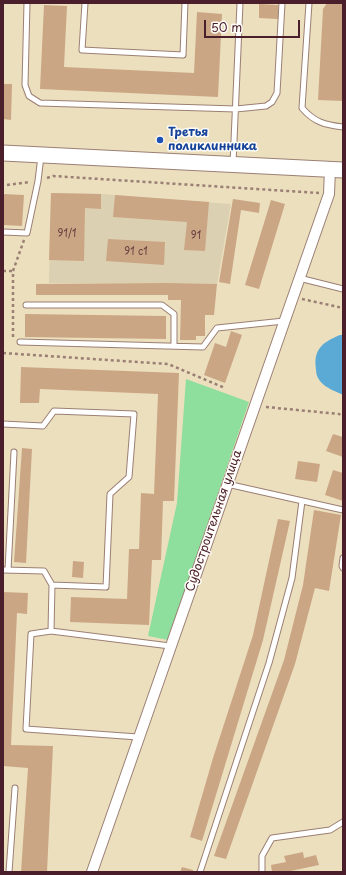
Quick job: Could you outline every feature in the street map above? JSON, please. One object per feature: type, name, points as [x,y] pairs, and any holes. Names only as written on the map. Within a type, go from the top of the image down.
[{"type":"main road","name":"Судостроительная улица","points":[[3,153],[337,170]]},
{"type":"street","name":"Судостроительная улица","points":[[92,872],[337,170]]},
{"type":"lane","points":[[27,3],[25,85],[29,96],[40,103],[236,109],[266,106],[272,102],[277,93],[282,3]]},
{"type":"lane","points":[[85,3],[82,50],[183,55],[185,3]]},
{"type":"lane","points":[[233,165],[240,3]]},
{"type":"lane","points":[[309,3],[302,108],[311,117],[328,125],[343,127]]},
{"type":"lane","points":[[3,232],[27,233],[42,155]]},
{"type":"lane","points":[[299,278],[343,289]]},
{"type":"lane","points":[[26,305],[162,305],[174,314],[174,346]]},
{"type":"lane","points":[[20,342],[203,347],[217,328],[284,320]]},
{"type":"lane","points":[[3,424],[43,426],[54,412],[134,414],[129,477],[110,494],[106,588],[52,585]]},
{"type":"lane","points":[[14,452],[6,570],[44,571],[52,585],[51,631]]},
{"type":"lane","points":[[227,484],[343,510]]},
{"type":"lane","points":[[200,872],[269,663],[292,578],[302,502]]},
{"type":"lane","points":[[343,558],[343,568]]},
{"type":"lane","points":[[138,737],[26,729],[31,634],[51,631],[170,646]]},
{"type":"lane","points":[[10,872],[15,788]]},
{"type":"lane","points":[[262,872],[262,856],[272,838],[330,830],[343,822]]},
{"type":"path","points":[[7,185],[38,181],[53,176],[329,194]]},
{"type":"path","points":[[13,339],[13,272],[27,233]]},
{"type":"path","points":[[3,271],[13,272]]},
{"type":"path","points":[[299,299],[343,308]]},
{"type":"path","points":[[13,346],[13,354]]},
{"type":"path","points":[[3,353],[168,364],[224,388]]},
{"type":"path","points":[[260,406],[339,414],[343,416]]},
{"type":"shaded area","points":[[51,193],[101,194],[231,204],[217,284],[49,283]]},
{"type":"green space","points":[[186,379],[249,402],[168,640],[148,636],[177,503]]},
{"type":"water","points":[[343,335],[343,395],[328,388],[320,381],[316,373],[315,362],[320,347],[329,340]]},
{"type":"building","points":[[327,3],[343,3],[343,101],[318,100],[323,9]]},
{"type":"building","points":[[259,4],[278,5],[278,19],[259,18]]},
{"type":"building","points":[[44,5],[67,6],[64,67],[194,73],[197,12],[222,14],[218,97],[40,89]]},
{"type":"building","points":[[3,84],[12,84],[11,120],[3,119]]},
{"type":"building","points":[[51,193],[101,194],[101,209],[85,208],[84,261],[49,260]]},
{"type":"building","points":[[3,194],[24,195],[22,226],[3,225]]},
{"type":"building","points":[[115,195],[209,202],[205,251],[184,250],[187,222],[113,217]]},
{"type":"building","points":[[233,199],[260,203],[259,213],[241,210],[230,284],[219,282]]},
{"type":"building","points":[[271,200],[285,204],[259,289],[245,285]]},
{"type":"building","points":[[108,239],[165,242],[164,265],[106,261]]},
{"type":"building","points":[[36,284],[217,284],[214,315],[205,315],[205,336],[196,336],[196,340],[180,340],[181,300],[168,300],[168,295],[36,295]]},
{"type":"building","points":[[25,314],[166,316],[166,339],[25,337]]},
{"type":"building","points":[[231,331],[242,335],[225,383],[204,375],[215,343],[226,347]]},
{"type":"building","points":[[21,367],[179,373],[174,501],[163,501],[161,560],[152,560],[149,625],[70,622],[71,597],[127,599],[129,549],[139,549],[141,493],[154,494],[158,394],[40,389],[39,403],[20,403]]},
{"type":"building","points":[[333,434],[343,437],[343,457],[326,451]]},
{"type":"building","points":[[22,448],[32,449],[26,563],[14,562]]},
{"type":"building","points":[[298,461],[320,464],[317,482],[295,479]]},
{"type":"building","points":[[333,470],[343,473],[343,501],[325,495]]},
{"type":"building","points":[[314,510],[341,515],[329,591],[315,588],[295,664],[226,859],[214,856],[284,660],[303,585]]},
{"type":"building","points":[[278,519],[290,521],[263,640],[202,841],[190,837],[213,758],[253,635]]},
{"type":"building","points":[[73,561],[84,562],[83,578],[72,577]]},
{"type":"building","points":[[3,592],[28,593],[27,614],[17,613],[11,745],[53,746],[47,872],[21,872],[28,768],[3,766]]},
{"type":"building","points":[[303,852],[304,858],[316,855],[319,865],[286,872],[272,872],[271,865],[286,862],[284,856]]},
{"type":"building","points":[[182,867],[193,870],[193,872],[180,872]]},
{"type":"place","name":"Третья поликлинника","points":[[160,140]]}]
